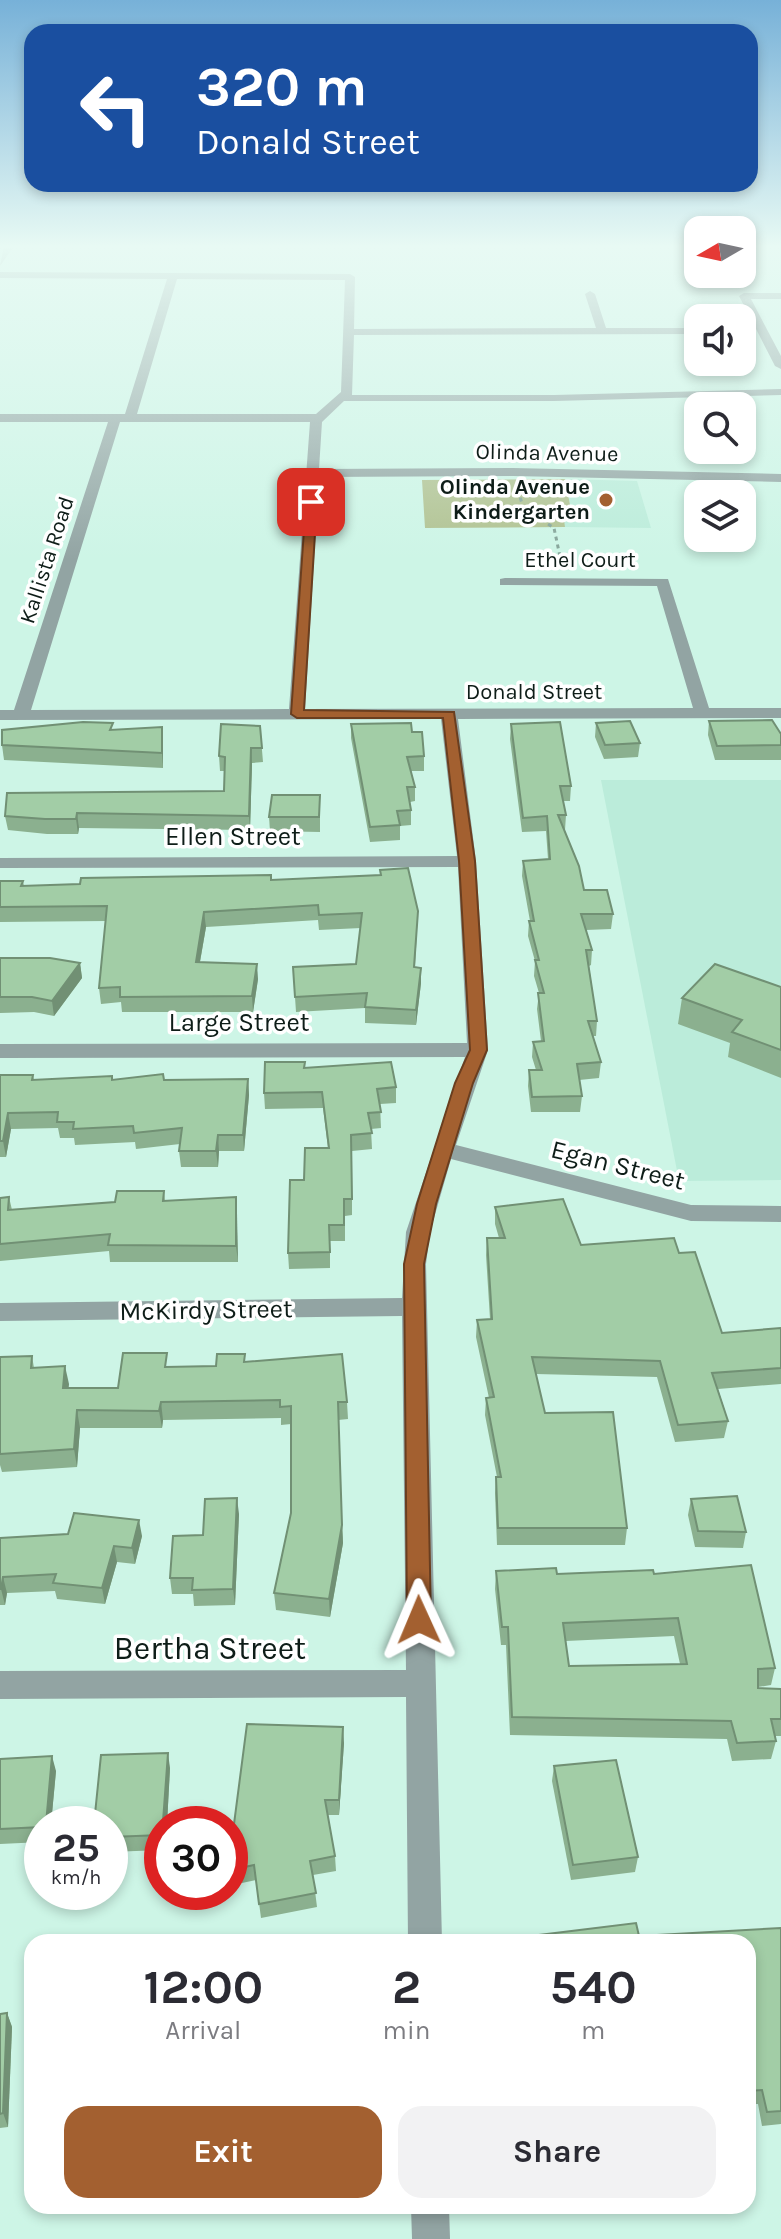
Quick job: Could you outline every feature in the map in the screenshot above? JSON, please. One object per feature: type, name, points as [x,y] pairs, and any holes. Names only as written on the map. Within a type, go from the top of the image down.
[{"type":"street","name":"Kallista Road","points":[[21,715],[147,350]]},
{"type":"street","points":[[0,418],[316,418],[347,393],[349,350]]},
{"type":"street","points":[[342,398],[554,398],[781,392]]},
{"type":"street","points":[[297,714],[316,418]]},
{"type":"street","name":"Olinda Avenue","points":[[313,473],[513,472],[781,478]]},
{"type":"street","name":"Ethel Court","points":[[505,582],[663,582],[702,713]]},
{"type":"street","name":"Donald Street","points":[[0,715],[781,713]]},
{"type":"street","points":[[425,1934],[412,1307],[418,1232],[478,1050],[467,861],[449,714]]},
{"type":"street","name":"Ellen Street","points":[[0,863],[467,861]]},
{"type":"street","name":"Large Street","points":[[0,1051],[478,1050]]},
{"type":"street","name":"Egan Street","points":[[443,1149],[691,1213],[781,1214]]},
{"type":"street","name":"McKirdy Street","points":[[0,1312],[412,1307]]},
{"type":"street","name":"Bertha Street","points":[[0,1685],[420,1683]]},
{"type":"street","points":[[430,2214],[431,2239]]},
{"type":"path","points":[[513,472],[523,507],[554,528],[566,582]]},
{"type":"shaded area","name":"Olinda Avenue Kindergarten","points":[[565,479],[637,481],[651,528],[565,527],[563,520],[573,519]]},
{"type":"shaded area","points":[[565,479],[573,520],[564,520],[565,527],[425,528],[422,480]]},
{"type":"shaded area","points":[[601,780],[781,780],[781,1180],[679,1181]]},
{"type":"building","points":[[772,720],[781,734],[781,745],[717,746],[709,721]]},
{"type":"building","points":[[630,721],[640,743],[605,745],[596,723]]},
{"type":"building","points":[[83,722],[113,723],[110,730],[162,727],[162,753],[2,745],[2,730]]},
{"type":"building","points":[[560,722],[571,786],[560,786],[566,815],[558,815],[579,866],[584,890],[607,890],[613,914],[581,914],[592,950],[586,950],[597,1021],[588,1021],[601,1062],[577,1064],[582,1096],[532,1097],[529,1070],[542,1070],[533,1042],[544,1041],[538,993],[544,993],[535,960],[539,960],[529,921],[534,921],[523,861],[550,859],[547,816],[523,818],[511,724]]},
{"type":"building","points":[[411,723],[412,732],[422,732],[424,756],[407,757],[415,787],[407,787],[411,810],[397,811],[400,825],[370,827],[351,724]]},
{"type":"building","points":[[221,724],[260,726],[262,748],[251,748],[249,816],[77,813],[76,819],[45,819],[5,816],[7,793],[224,791],[225,757],[219,756]]},
{"type":"building","points":[[272,795],[320,795],[319,817],[269,817]]},
{"type":"building","points":[[408,868],[418,911],[414,967],[421,968],[416,1010],[365,1007],[367,993],[295,997],[293,967],[356,964],[362,913],[319,915],[318,905],[204,912],[196,962],[257,964],[252,996],[120,997],[120,987],[99,988],[107,906],[0,907],[0,881],[23,881],[21,886],[80,884],[81,878],[271,875],[271,880],[381,875],[380,870]]},
{"type":"building","points":[[0,958],[50,958],[80,963],[52,1001],[32,997],[0,997]]},
{"type":"building","points":[[715,964],[781,987],[781,1050],[732,1032],[742,1020],[682,998]]},
{"type":"building","points":[[265,1062],[305,1062],[304,1068],[391,1062],[396,1087],[377,1089],[381,1112],[368,1113],[372,1133],[351,1135],[352,1199],[344,1199],[344,1225],[329,1225],[330,1252],[288,1253],[290,1180],[304,1180],[305,1148],[329,1148],[322,1092],[264,1093]]},
{"type":"building","points":[[163,1074],[164,1080],[248,1079],[243,1135],[218,1135],[216,1151],[179,1151],[182,1128],[134,1133],[133,1126],[73,1129],[74,1122],[57,1122],[58,1112],[8,1113],[3,1141],[0,1141],[0,1075],[33,1075],[32,1080],[112,1076],[112,1080]]},
{"type":"building","points":[[117,1191],[164,1191],[163,1201],[236,1197],[236,1246],[108,1245],[110,1234],[0,1244],[0,1198],[9,1197],[8,1210],[115,1202]]},
{"type":"building","points":[[563,1199],[581,1245],[674,1238],[679,1253],[695,1252],[722,1333],[781,1328],[781,1368],[712,1373],[728,1421],[678,1425],[660,1361],[532,1357],[545,1413],[613,1412],[627,1528],[498,1528],[496,1477],[501,1477],[486,1398],[494,1397],[477,1320],[492,1319],[487,1238],[505,1238],[495,1207]]},
{"type":"building","points":[[123,1353],[167,1353],[165,1367],[216,1366],[217,1354],[245,1354],[244,1362],[342,1354],[347,1402],[338,1402],[342,1525],[329,1599],[274,1593],[291,1513],[291,1406],[280,1407],[280,1400],[161,1402],[159,1411],[77,1410],[74,1449],[0,1454],[0,1357],[32,1356],[31,1368],[65,1366],[63,1388],[118,1388]]},
{"type":"building","points":[[737,1496],[746,1532],[698,1531],[691,1499]]},
{"type":"building","points":[[237,1498],[233,1589],[192,1590],[193,1578],[170,1578],[173,1536],[203,1535],[205,1499]]},
{"type":"building","points":[[74,1513],[139,1520],[132,1548],[114,1546],[102,1588],[53,1583],[56,1574],[3,1577],[0,1589],[0,1538],[68,1534]]},
{"type":"building","points":[[751,1565],[775,1668],[758,1669],[758,1688],[781,1689],[781,1719],[771,1719],[776,1741],[737,1743],[731,1721],[512,1717],[508,1627],[502,1627],[496,1571],[556,1568],[557,1574],[653,1570],[654,1574]],"holes":[[[678,1618],[687,1664],[569,1666],[563,1623]]]},
{"type":"building","points":[[247,1724],[343,1727],[339,1800],[325,1800],[335,1856],[310,1861],[316,1893],[259,1904],[254,1865],[248,1866],[248,1806],[236,1806]]},
{"type":"building","points":[[168,1753],[164,1806],[144,1806],[144,1836],[128,1836],[128,1806],[96,1806],[101,1755]]},
{"type":"building","points":[[52,1756],[48,1806],[24,1806],[24,1828],[0,1829],[0,1759]]},
{"type":"building","points":[[616,1760],[638,1857],[573,1865],[554,1766]]},
{"type":"building","points":[[636,1923],[639,1934],[547,1934]]},
{"type":"building","points":[[781,1928],[781,2111],[767,2112],[762,2090],[756,2090],[756,1934],[674,1934]]},
{"type":"building","points":[[7,2013],[3,2113],[0,2114],[0,2014]]},
{"type":"place","name":"Olinda Avenue Kindergarten","points":[[606,500]]},
{"type":"route","points":[[311,502],[297,714],[449,714],[467,861],[478,1050],[464,1083],[426,1204],[414,1264],[412,1307],[419,1620]]}]
